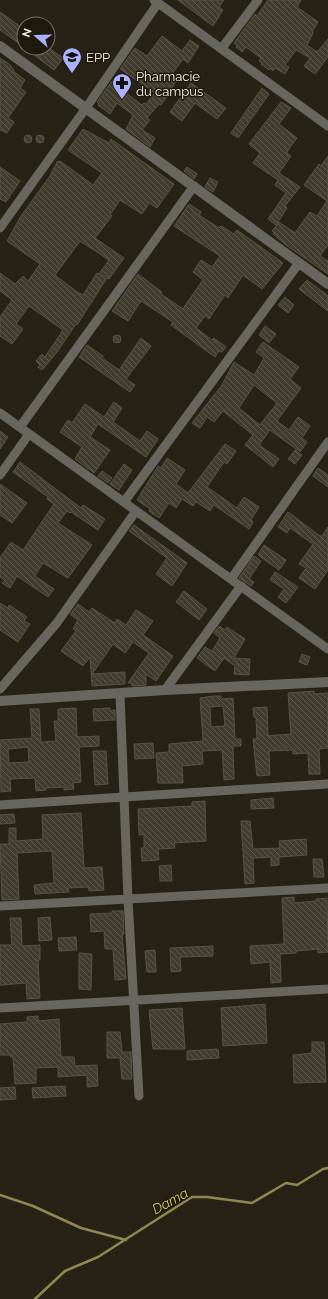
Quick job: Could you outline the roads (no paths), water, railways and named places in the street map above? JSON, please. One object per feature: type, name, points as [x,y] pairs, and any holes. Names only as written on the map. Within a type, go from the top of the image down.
[{"type":"street","points":[[222,48],[258,0]]},
{"type":"street","points":[[0,228],[86,108],[156,1],[328,126]]},
{"type":"street","points":[[0,46],[328,284]]},
{"type":"street","points":[[20,427],[194,186]]},
{"type":"street","points":[[124,502],[300,263]]},
{"type":"street","points":[[0,413],[328,649]]},
{"type":"street","points":[[0,475],[29,434]]},
{"type":"street","points":[[231,579],[328,442]]},
{"type":"street","points":[[0,689],[56,624],[136,511]]},
{"type":"street","points":[[165,690],[241,586]]},
{"type":"street","points":[[0,701],[165,690],[328,682]]},
{"type":"street","points":[[120,694],[128,899],[139,1096]]},
{"type":"street","points":[[0,805],[328,784]]},
{"type":"street","points":[[0,906],[328,888]]},
{"type":"street","points":[[0,1008],[328,989]]},
{"type":"waterway","name":"Dama","points":[[35,1299],[65,1271],[98,1257],[192,1197],[207,1197],[252,1203],[286,1183],[297,1185],[323,1169],[328,1168]]},
{"type":"waterway","points":[[0,1195],[33,1206],[81,1228],[126,1240]]},
{"type":"place","name":"EPP","points":[[72,74]]},
{"type":"place","name":"Pharmacie du campus","points":[[122,100]]}]
